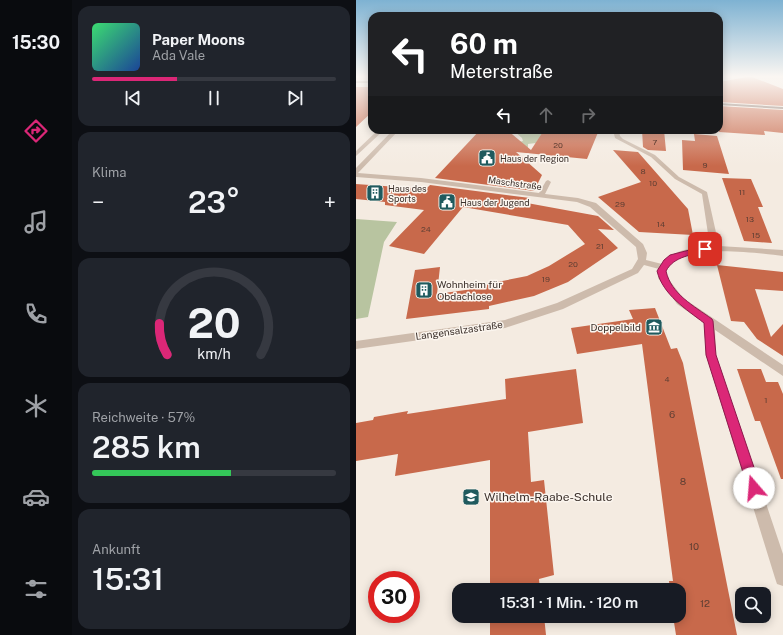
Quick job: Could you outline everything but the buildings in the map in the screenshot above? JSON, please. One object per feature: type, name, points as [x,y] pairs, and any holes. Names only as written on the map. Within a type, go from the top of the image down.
[{"type":"main road","points":[[761,107],[783,108]]},
{"type":"street","points":[[356,154],[377,134]]},
{"type":"street","points":[[356,172],[392,134]]},
{"type":"street","points":[[617,134],[617,137],[621,140],[653,156],[678,178],[705,193],[715,248]]},
{"type":"street","name":"Maschstraße","points":[[356,175],[421,180],[578,200],[593,205],[640,246],[644,254],[642,262]]},
{"type":"street","points":[[541,195],[548,182]]},
{"type":"street","points":[[662,267],[673,257],[705,249],[715,248],[783,253]]},
{"type":"street","points":[[642,262],[662,267]]},
{"type":"street","name":"Langensalzastraße","points":[[356,345],[505,324],[560,306],[635,271],[642,262]]},
{"type":"street","points":[[662,267],[663,278],[680,301],[783,371]]},
{"type":"street","points":[[709,321],[711,355],[783,578]]},
{"type":"green space","points":[[518,134],[542,134],[536,143],[528,144],[528,148],[508,145],[523,141]]},
{"type":"green space","points":[[356,219],[397,222],[384,242],[368,317],[356,319]]},
{"type":"place","name":"Haus der Region","points":[[487,158]]},
{"type":"place","name":"Haus des Sports","points":[[375,193]]},
{"type":"place","name":"Haus der Jugend","points":[[447,202]]},
{"type":"place","name":"Wohnheim für Obdachlose","points":[[424,290]]},
{"type":"place","name":"Doppelbild","points":[[654,327]]},
{"type":"place","name":"Wilhelm-Raabe-Schule","points":[[471,497]]},
{"type":"route","points":[[705,249],[673,257],[662,267],[663,278],[680,301],[709,321],[711,355],[754,488]]}]
